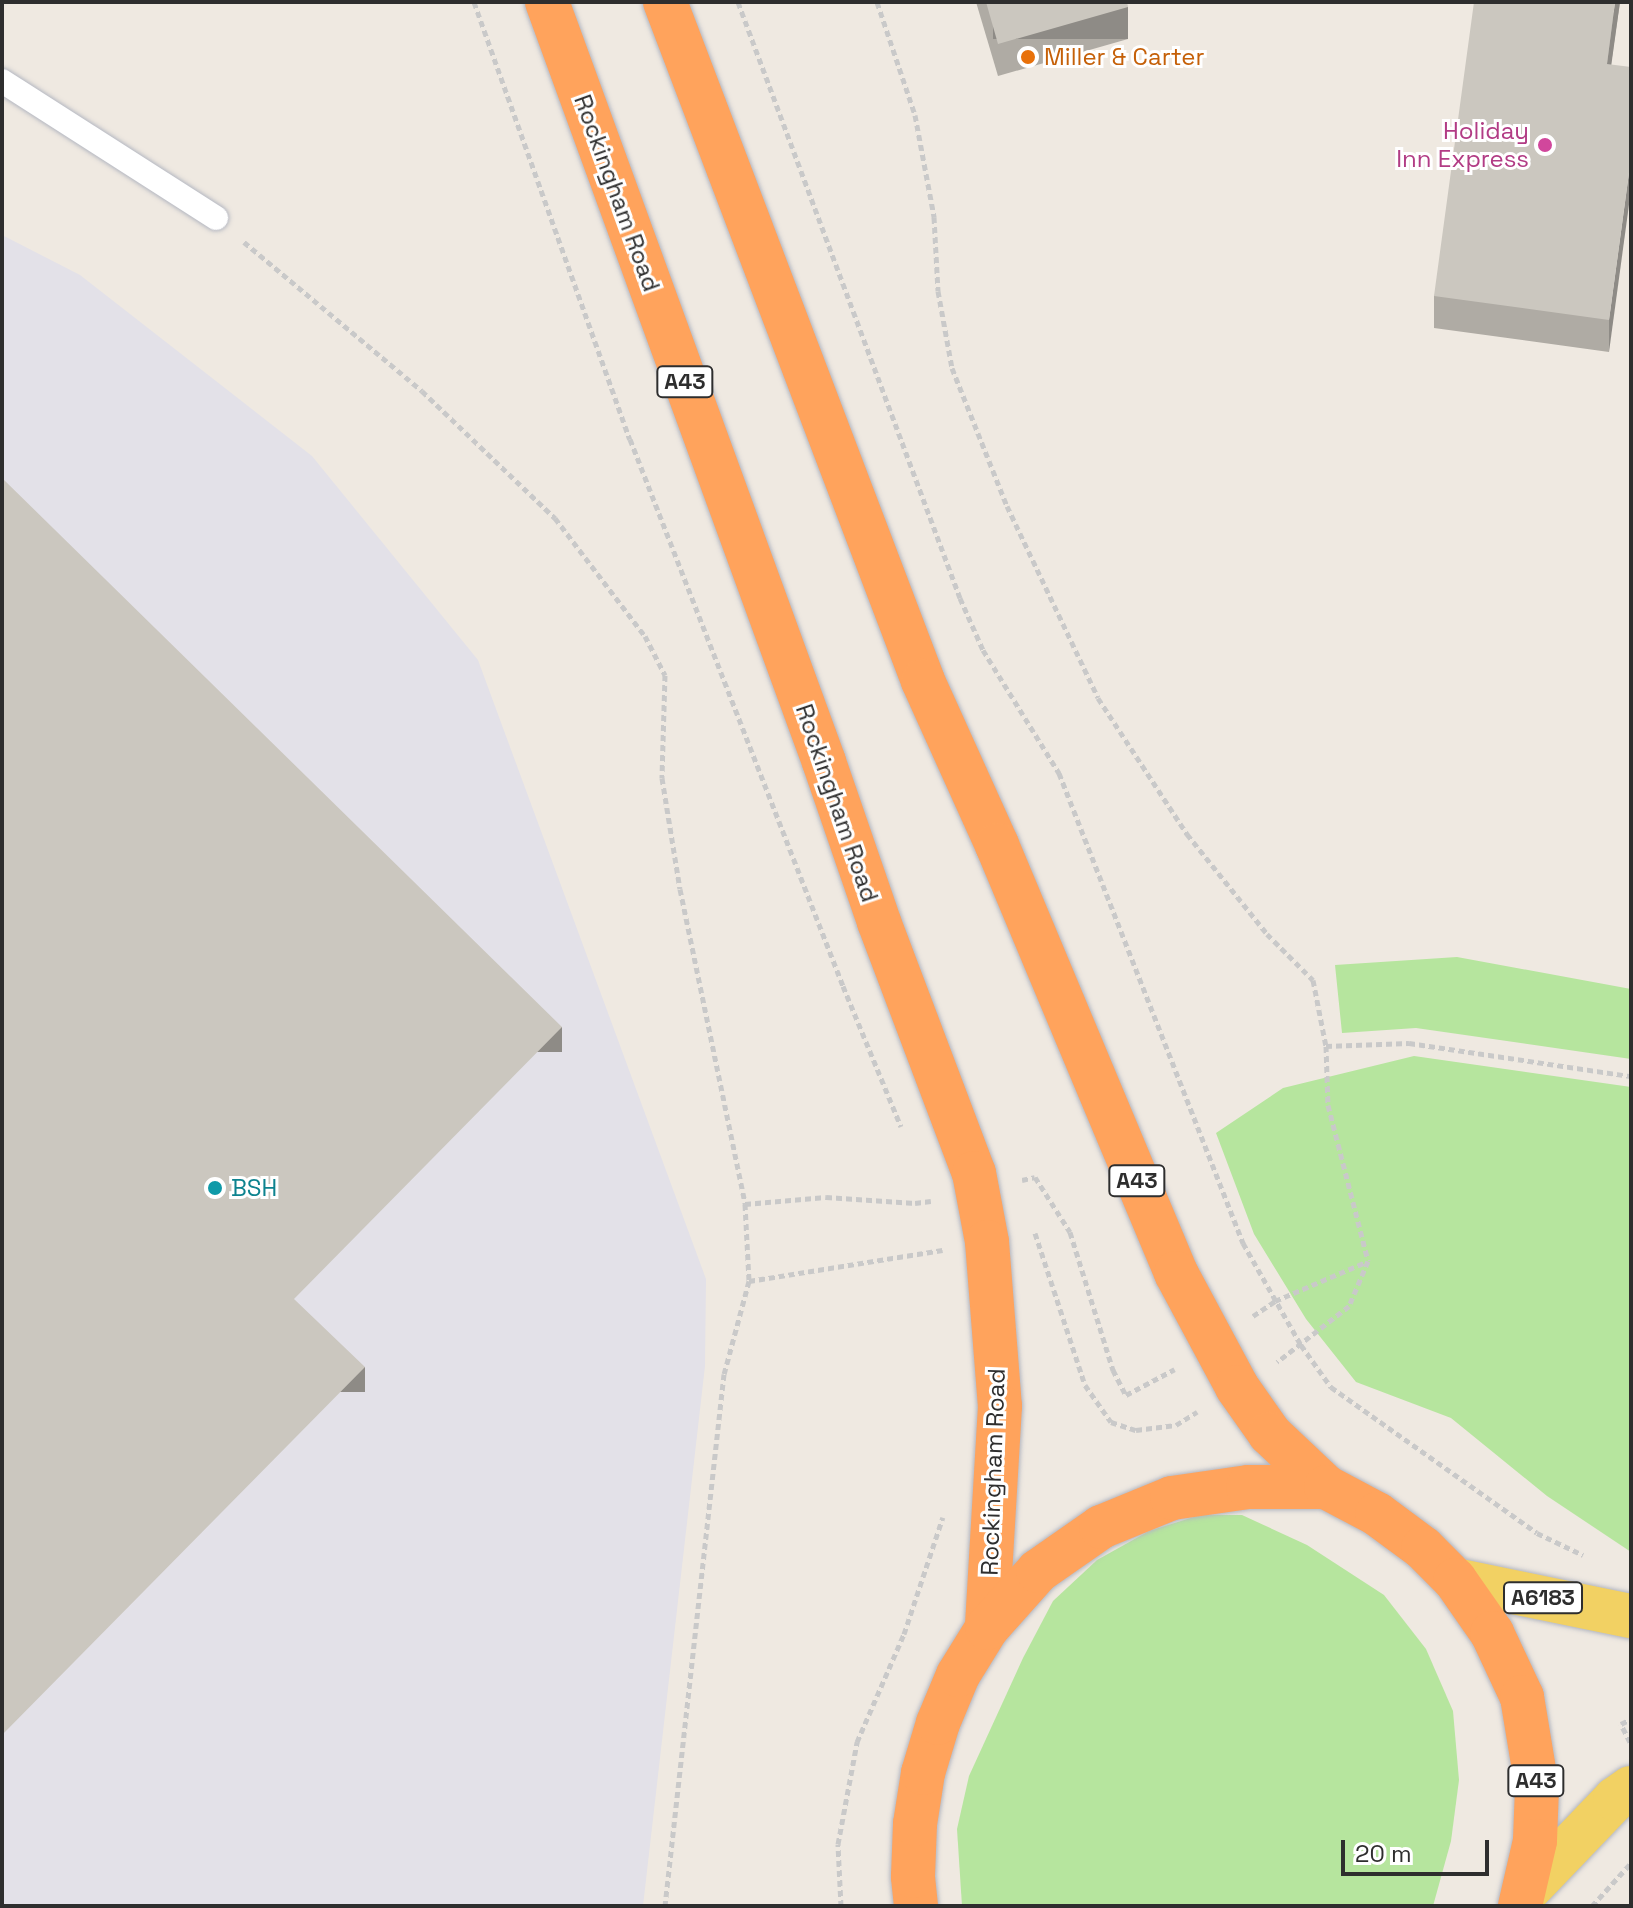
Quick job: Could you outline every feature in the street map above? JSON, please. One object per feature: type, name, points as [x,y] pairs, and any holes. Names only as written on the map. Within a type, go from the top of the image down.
[{"type":"highway","name":"Rockingham Road","points":[[547,2],[824,762],[879,922],[974,1173],[987,1242],[1000,1406],[987,1628]]},
{"type":"highway","name":"A43","points":[[665,2],[923,681],[997,845],[1176,1273],[1237,1387],[1270,1434],[1326,1487],[1377,1514],[1423,1548],[1455,1580],[1492,1633],[1522,1697],[1537,1788],[1535,1841],[1522,1900]]},
{"type":"highway","name":"A43","points":[[916,1906],[913,1876],[915,1824],[923,1773],[953,1687],[987,1628],[1038,1571],[1101,1527],[1172,1498],[1248,1487],[1326,1487]]},
{"type":"main road","name":"A6183","points":[[1455,1580],[1631,1616]]},
{"type":"main road","points":[[1522,1900],[1615,1799],[1631,1788]]},
{"type":"lane","points":[[2,81],[216,218]]},
{"type":"path","points":[[474,2],[630,439],[837,971],[904,1134]]},
{"type":"path","points":[[738,2],[960,598],[983,650],[1059,773],[1243,1243],[1301,1345],[1331,1387],[1537,1533],[1593,1559]]},
{"type":"path","points":[[877,2],[915,115],[934,217],[938,291],[952,368],[1007,506],[1098,698],[1187,834],[1267,934],[1313,980],[1326,1046],[1328,1105],[1368,1261],[1349,1306],[1289,1354]]},
{"type":"path","points":[[216,218],[422,391],[555,518],[645,636],[665,675],[662,778],[680,889],[745,1204],[749,1281],[724,1374],[665,1906]]},
{"type":"path","points":[[1326,1046],[1409,1043],[1631,1076]]},
{"type":"path","points":[[1010,1183],[1035,1177],[1070,1232],[1113,1370],[1126,1395],[1167,1373]]},
{"type":"path","points":[[924,1188],[931,1214]]},
{"type":"path","points":[[745,1204],[826,1197],[929,1202],[941,1199]]},
{"type":"path","points":[[1029,1234],[1037,1233],[1085,1385],[1111,1422],[1136,1430],[1176,1425],[1195,1413]]},
{"type":"path","points":[[935,1239],[940,1263]]},
{"type":"path","points":[[749,1281],[952,1248]]},
{"type":"path","points":[[1263,1309],[1368,1261]]},
{"type":"path","points":[[841,1906],[838,1844],[857,1742],[904,1634],[945,1510]]},
{"type":"path","points":[[1627,1736],[1621,1724],[1631,1719]]},
{"type":"path","points":[[1592,1906],[1631,1863]]},
{"type":"shaded area","points":[[2,235],[80,275],[312,456],[478,660],[706,1279],[705,1366],[643,1906],[2,1906]]},
{"type":"green space","points":[[1457,957],[1631,989],[1631,1059],[1416,1028],[1342,1033],[1335,965]]},
{"type":"green space","points":[[1414,1056],[1631,1087],[1631,1552],[1547,1496],[1451,1418],[1356,1382],[1306,1319],[1254,1234],[1216,1133],[1283,1088]]},
{"type":"green space","points":[[1200,1515],[1242,1515],[1307,1545],[1384,1595],[1426,1649],[1453,1711],[1459,1780],[1451,1841],[1433,1906],[962,1906],[957,1829],[969,1776],[1053,1601],[1097,1560],[1149,1531]]},
{"type":"building","points":[[986,2],[1127,2],[1128,7],[998,44]]},
{"type":"building","name":"Holiday Inn Express","points":[[1474,2],[1615,2],[1607,64],[1631,67],[1631,158],[1609,320],[1434,296]]},
{"type":"building","name":"BSH","points":[[2,478],[562,1027],[294,1299],[365,1367],[2,1735]]},
{"type":"place","name":"Miller & Carter","points":[[1028,57]]},
{"type":"place","name":"Holiday Inn Express","points":[[1545,145]]},
{"type":"place","name":"BSH","points":[[215,1188]]}]
